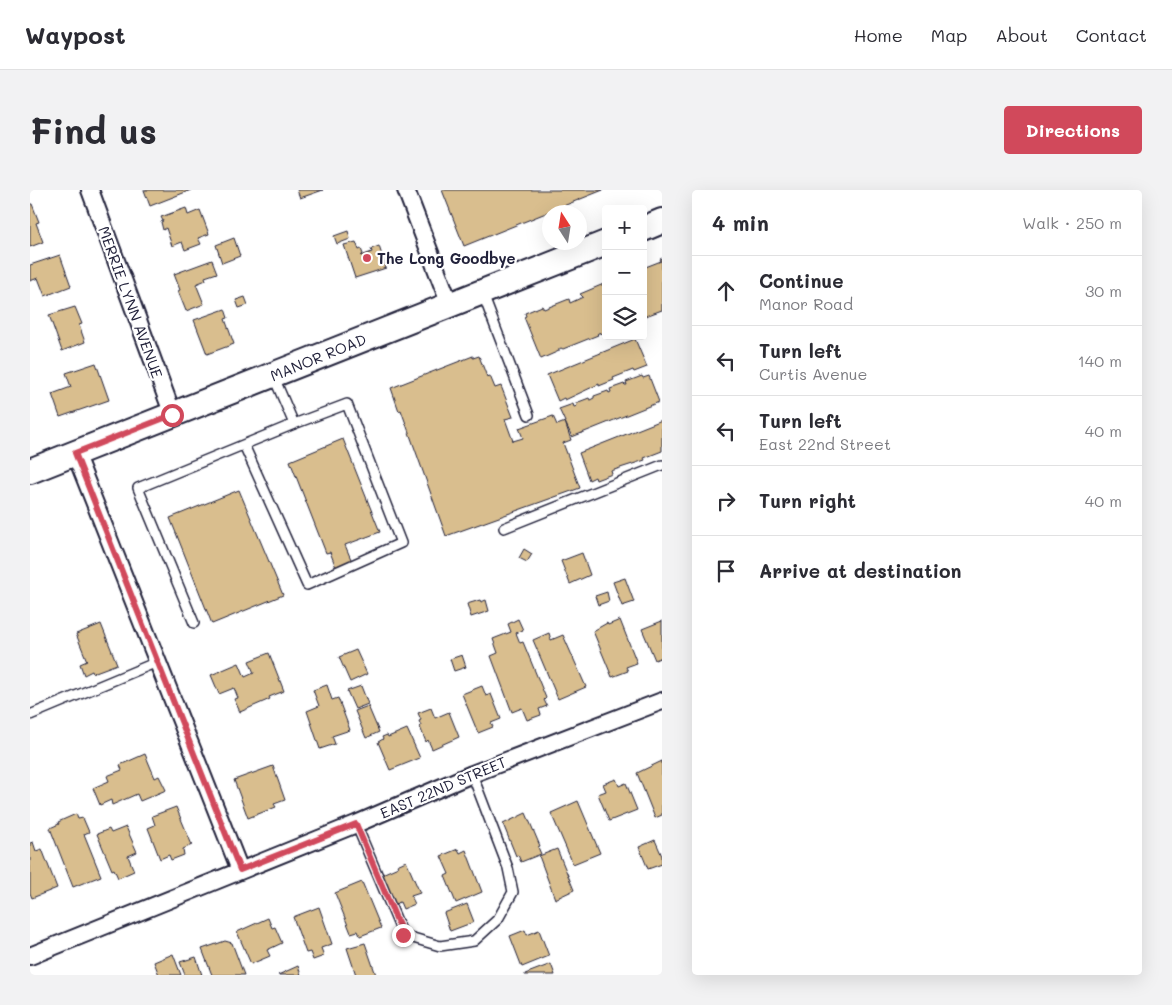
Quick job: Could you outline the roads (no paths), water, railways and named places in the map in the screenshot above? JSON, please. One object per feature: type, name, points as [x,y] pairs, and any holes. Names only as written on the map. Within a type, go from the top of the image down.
[{"type":"main road","points":[[647,227],[662,221]]},
{"type":"main road","name":"MANOR ROAD","points":[[30,471],[602,245]]},
{"type":"street","name":"MERRIE LYNN AVENUE","points":[[90,190],[172,415]]},
{"type":"street","points":[[406,190],[450,304]]},
{"type":"street","points":[[75,453],[240,870]]},
{"type":"street","name":"EAST 22ND STREET","points":[[30,956],[356,824],[472,774],[662,701]]},
{"type":"lane","points":[[482,292],[529,415]]},
{"type":"lane","points":[[273,375],[294,424]]},
{"type":"lane","points":[[194,623],[138,488],[294,424],[347,404],[401,543],[307,585],[244,445]]},
{"type":"lane","points":[[504,528],[662,466]]},
{"type":"lane","points":[[30,715],[157,662]]},
{"type":"lane","points":[[356,824],[403,935],[440,946],[474,941],[498,919],[513,892],[508,868],[472,774]]},
{"type":"place","name":"The Long Goodbye","points":[[367,258]]}]
